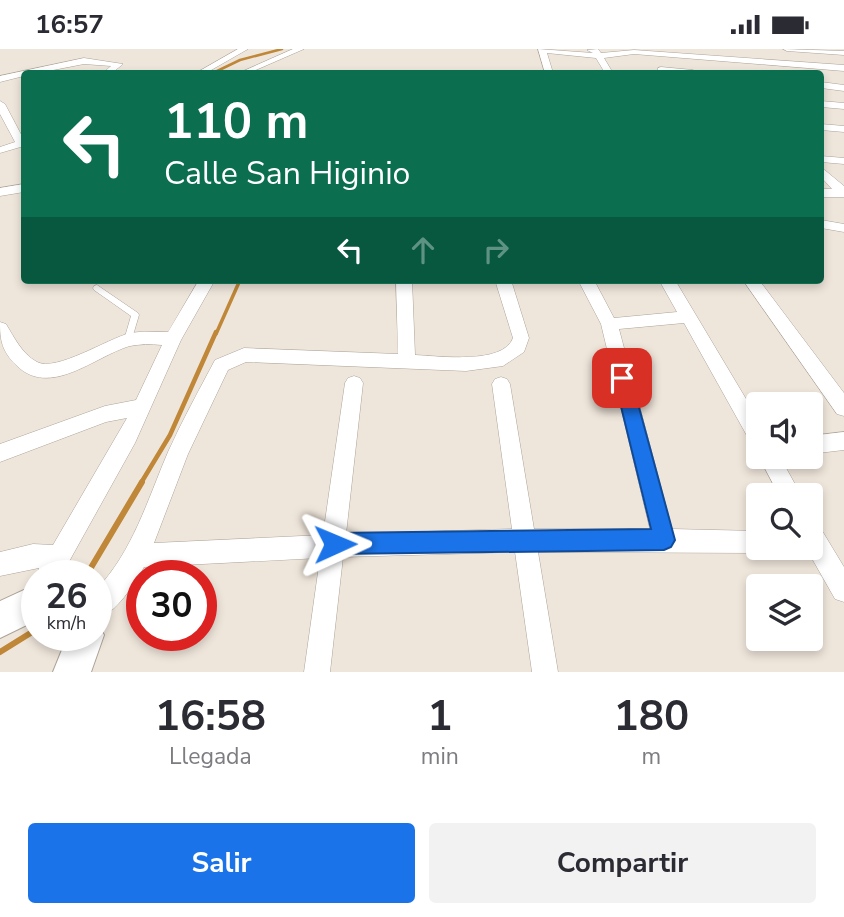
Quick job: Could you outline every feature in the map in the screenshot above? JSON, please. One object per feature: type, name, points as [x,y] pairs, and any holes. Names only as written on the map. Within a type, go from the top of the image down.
[{"type":"main road","points":[[0,620],[21,603]]},
{"type":"main road","points":[[72,672],[80,651]]},
{"type":"street","points":[[206,70],[244,49]]},
{"type":"street","points":[[250,70],[300,49]]},
{"type":"street","points":[[579,49],[598,54],[607,70]]},
{"type":"street","points":[[755,49],[773,63]]},
{"type":"street","points":[[787,49],[844,53]]},
{"type":"street","points":[[549,70],[543,50],[598,54],[701,53],[773,63],[844,68]]},
{"type":"street","points":[[701,53],[713,65]]},
{"type":"street","points":[[650,54],[662,70]]},
{"type":"street","points":[[42,70],[84,61],[120,65],[112,70]]},
{"type":"street","points":[[831,68],[844,77]]},
{"type":"street","points":[[0,79],[21,74]]},
{"type":"street","points":[[824,85],[844,88]]},
{"type":"street","points":[[0,104],[20,144],[0,150]]},
{"type":"street","points":[[824,104],[844,106]]},
{"type":"street","points":[[824,127],[844,129]]},
{"type":"street","points":[[824,159],[844,161]]},
{"type":"street","points":[[824,174],[844,192]]},
{"type":"street","points":[[0,192],[21,188]]},
{"type":"street","points":[[824,193],[844,192]]},
{"type":"street","points":[[824,225],[844,228]]},
{"type":"street","points":[[58,560],[128,437],[173,339],[205,284]]},
{"type":"street","points":[[404,284],[407,361]]},
{"type":"street","points":[[112,590],[137,556],[178,453],[221,365],[244,355],[466,364],[503,359],[518,347],[521,338],[504,284]]},
{"type":"street","points":[[588,284],[608,324],[664,540]]},
{"type":"street","points":[[669,284],[746,416]]},
{"type":"street","points":[[754,284],[844,408]]},
{"type":"street","points":[[608,324],[688,317]]},
{"type":"street","points":[[0,328],[6,354],[37,373],[74,364],[128,341],[173,339]]},
{"type":"street","points":[[317,672],[354,383]]},
{"type":"street","points":[[501,384],[545,672]]},
{"type":"street","points":[[0,453],[106,414],[141,407]]},
{"type":"street","points":[[823,443],[844,441]]},
{"type":"street","points":[[137,556],[335,544],[523,540],[746,542]]},
{"type":"street","points":[[0,565],[33,556],[34,560]]},
{"type":"street","points":[[823,557],[844,590]]},
{"type":"lane","points":[[97,288],[135,315],[128,341]]},
{"type":"waterway","points":[[219,70],[240,60],[282,49]]},
{"type":"waterway","points":[[216,334],[238,284]]},
{"type":"waterway","points":[[141,483],[170,435],[216,332]]},
{"type":"waterway","points":[[96,560],[142,482]]},
{"type":"waterway","points":[[0,652],[21,639]]},
{"type":"route","points":[[335,544],[664,540],[622,378]]}]
